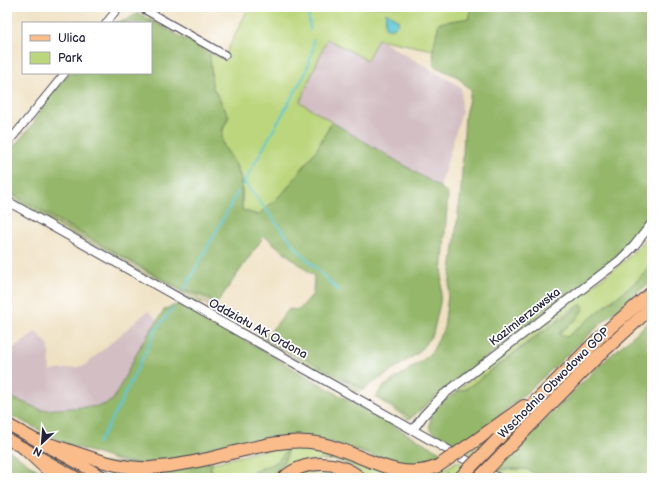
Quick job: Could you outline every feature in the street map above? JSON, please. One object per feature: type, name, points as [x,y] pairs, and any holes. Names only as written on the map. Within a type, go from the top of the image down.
[{"type":"highway","name":"Wschodnia Obwodowa GOP","points":[[460,478],[604,333],[652,292]]},
{"type":"highway","name":"Wschodnia Obwodowa GOP","points":[[479,478],[595,359],[652,307]]},
{"type":"highway","points":[[38,441],[112,463],[140,468],[186,464],[246,449],[297,441],[325,444],[377,464],[412,471],[426,471],[438,466],[517,410],[538,398]]},
{"type":"highway","points":[[26,450],[56,478]]},
{"type":"highway","points":[[284,478],[295,470],[305,467],[330,464],[347,469],[360,478]]},
{"type":"main road","points":[[7,424],[105,478]]},
{"type":"main road","points":[[7,439],[77,478]]},
{"type":"street","points":[[107,22],[120,7]]},
{"type":"street","points":[[140,7],[225,55]]},
{"type":"street","points":[[7,144],[65,74]]},
{"type":"street","name":"Oddziału AK Ordona","points":[[7,201],[498,478]]},
{"type":"street","name":"Kazimierzowska","points":[[414,430],[423,416],[443,396],[619,261],[637,243],[652,223]]},
{"type":"shaded area","points":[[327,39],[367,60],[378,39],[461,87],[462,111],[440,187],[300,102]]},
{"type":"shaded area","points":[[148,311],[158,320],[141,345],[113,400],[101,406],[42,410],[7,396],[7,353],[36,331],[49,346],[50,371],[84,366]]},
{"type":"green space","points":[[249,7],[470,7],[470,18],[439,23],[433,50],[378,39],[367,60],[327,39],[300,102],[332,122],[317,149],[285,191],[258,215],[242,210],[241,179],[234,161],[223,144],[222,137],[229,116],[212,86],[210,53],[223,59]]},
{"type":"green space","points":[[470,7],[652,7],[652,215],[632,242],[611,262],[444,390],[411,418],[376,396],[383,387],[423,360],[433,350],[444,328],[461,190],[465,115],[471,91],[458,77],[434,66],[433,50],[439,23],[470,18]]},
{"type":"green space","points":[[138,13],[210,53],[212,86],[229,116],[222,131],[223,145],[235,163],[241,179],[242,210],[258,215],[285,191],[317,149],[332,122],[440,187],[448,194],[440,303],[433,334],[418,353],[364,389],[265,338],[289,309],[299,310],[313,294],[314,276],[264,236],[215,306],[211,299],[184,291],[7,191],[7,154],[33,124],[43,105],[68,74],[152,74],[152,22],[116,22],[126,20]]},
{"type":"green space","points":[[7,191],[184,291],[206,297],[212,302],[216,307],[229,315],[228,318],[219,312],[212,303],[202,298],[184,293],[22,202]]},
{"type":"green space","points":[[11,197],[183,296],[202,301],[211,306],[214,312],[226,320],[208,310],[210,306],[201,301],[198,305],[9,199]]},
{"type":"green space","points":[[652,231],[652,264],[638,280],[567,337],[560,335],[559,333],[576,320],[574,307],[466,389],[455,392],[628,258]]},
{"type":"green space","points":[[652,264],[652,281],[603,322],[484,429],[458,448],[430,430],[430,423],[435,410],[446,399],[459,391],[466,389],[581,304],[584,308],[576,320],[559,333],[560,335],[567,337],[638,280]]},
{"type":"green space","points":[[180,304],[446,455],[431,464],[410,466],[390,462],[331,442],[142,464],[116,460],[64,443],[7,413],[7,396],[42,410],[101,406],[113,400],[141,345],[165,309]]},
{"type":"green space","points":[[652,319],[652,478],[545,478],[526,469],[496,469],[600,365]]},
{"type":"green space","points":[[260,328],[268,334],[265,338],[364,389],[362,391],[346,381],[334,378],[258,335]]},
{"type":"green space","points":[[257,337],[333,380],[345,384],[360,392],[350,391]]},
{"type":"green space","points":[[376,396],[411,418],[408,419],[376,398]]},
{"type":"green space","points":[[500,429],[473,457],[467,454]]},
{"type":"green space","points":[[313,447],[423,476],[440,472],[458,461],[464,465],[454,476],[450,471],[436,478],[368,478],[353,467],[340,461],[320,460],[310,461],[291,467],[277,478],[273,478],[279,471],[277,462],[238,478],[212,478],[214,473],[210,467],[213,463],[275,448]]},
{"type":"green space","points":[[7,449],[49,478],[7,478]]},
{"type":"green space","points":[[287,450],[287,456],[273,478],[238,478],[277,462]]},
{"type":"green space","points":[[92,463],[213,463],[210,469],[215,475],[212,478],[118,478]]},
{"type":"green space","points":[[330,468],[354,478],[289,478],[300,472]]},
{"type":"green space","points":[[526,469],[545,478],[512,478],[496,470]]},
{"type":"green space","points":[[450,471],[454,476],[452,478],[437,478]]},
{"type":"water","points":[[386,12],[398,20],[398,24],[392,29],[385,27]]},
{"type":"waterway","points":[[308,7],[310,30]]},
{"type":"waterway","points":[[242,186],[306,72],[313,48],[313,40]]},
{"type":"waterway","points":[[244,182],[298,250],[340,292]]},
{"type":"waterway","points":[[184,290],[238,192]]},
{"type":"waterway","points":[[98,443],[116,412],[156,330],[173,308]]}]
